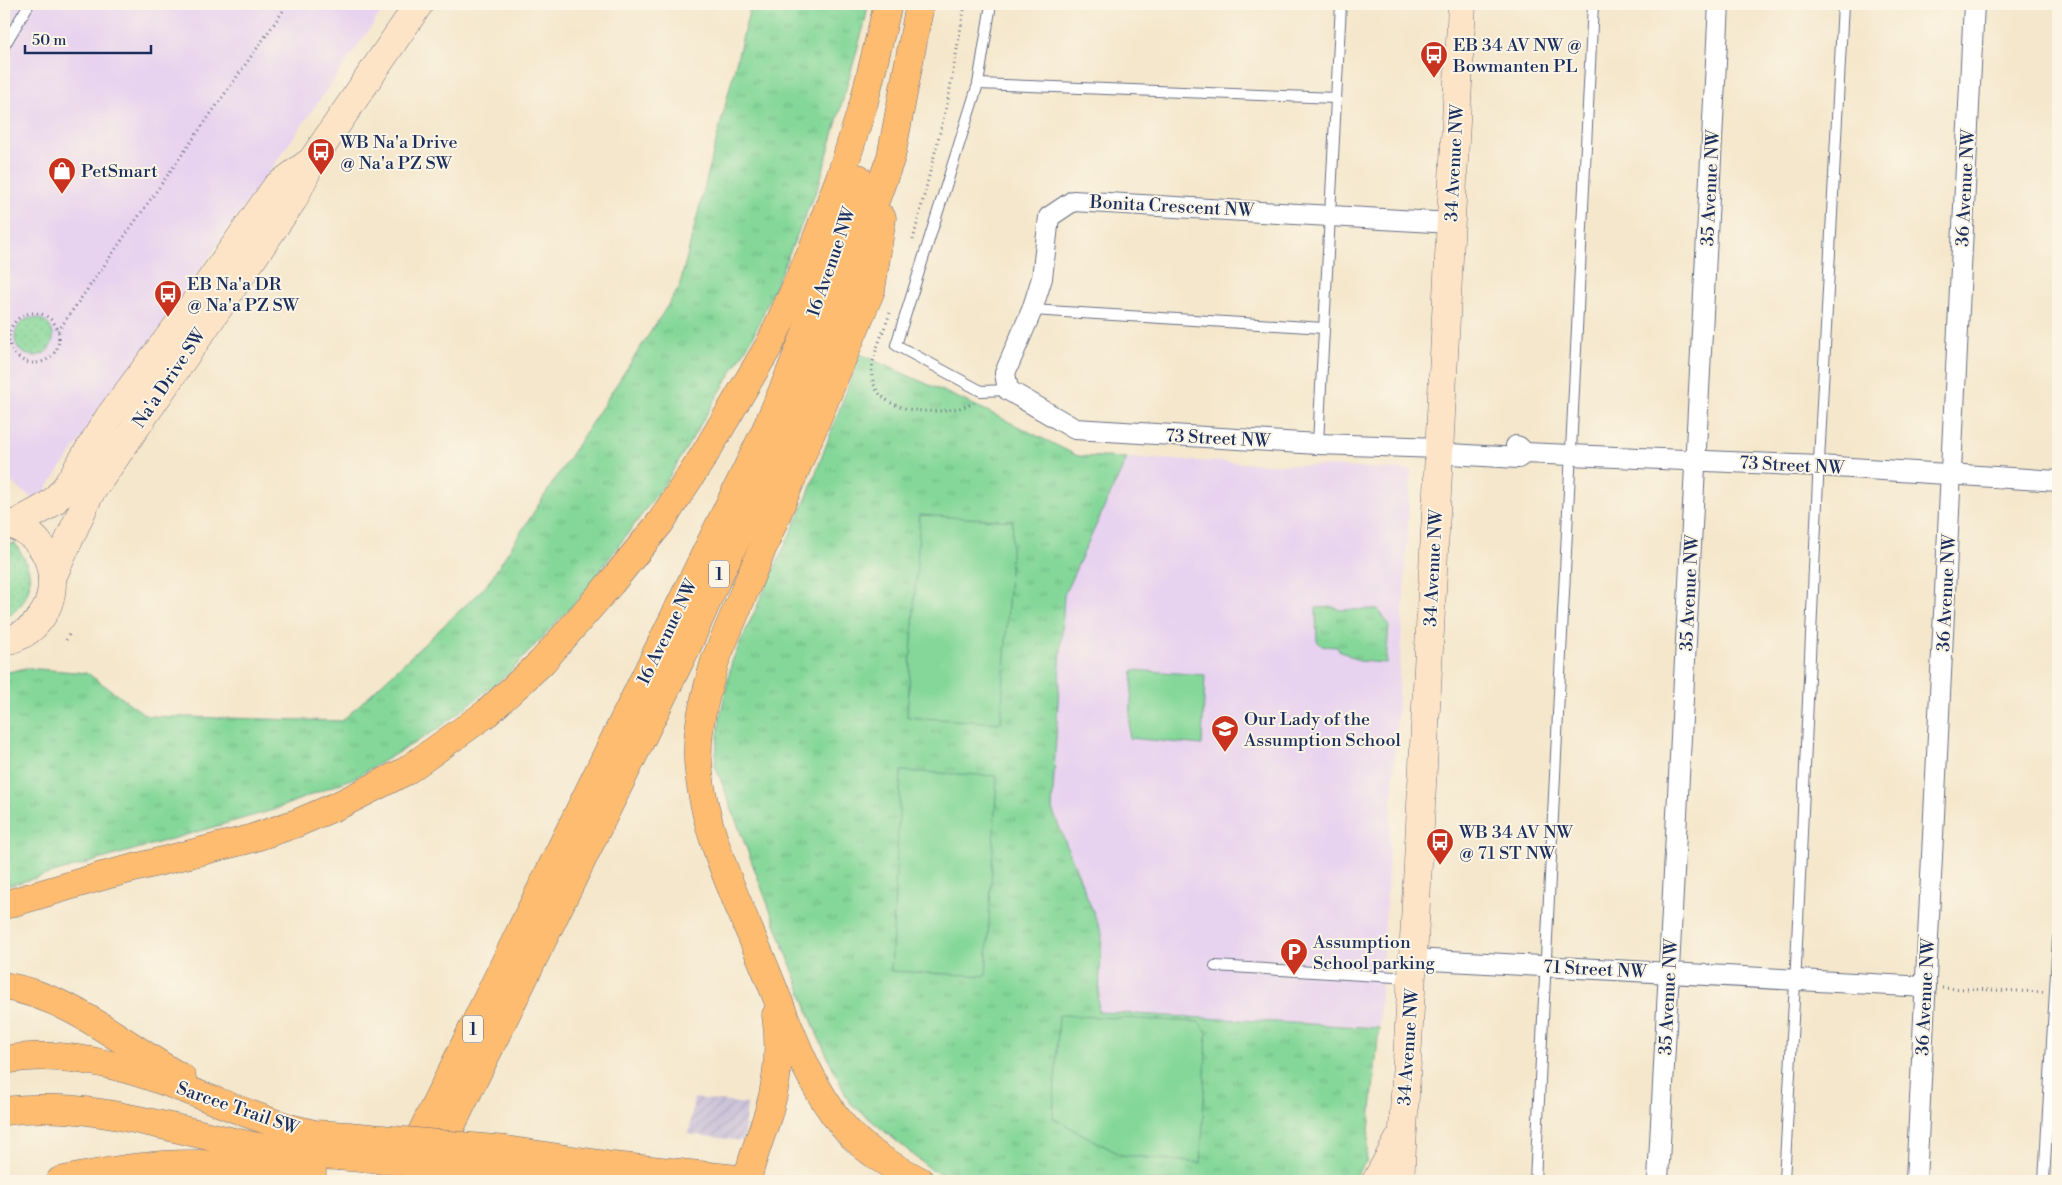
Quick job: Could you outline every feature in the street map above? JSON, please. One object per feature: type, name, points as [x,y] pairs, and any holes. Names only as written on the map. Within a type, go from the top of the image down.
[{"type":"highway","points":[[4,904],[106,875],[250,839],[297,823],[339,805],[406,772],[487,713],[542,662],[660,523],[703,457],[770,344],[812,251],[842,172],[864,102],[888,4]]},
{"type":"highway","name":"16 Avenue NW","points":[[424,1181],[441,1121],[751,461],[791,371],[821,294],[861,167],[881,88],[898,4]]},
{"type":"highway","name":"16 Avenue NW","points":[[398,1181],[441,1121],[690,640],[715,583],[800,407],[891,157],[920,4]]},
{"type":"highway","points":[[891,157],[871,290],[715,661],[698,733],[698,762],[707,812],[719,856],[809,1074],[844,1127],[858,1141],[885,1161],[920,1181]]},
{"type":"highway","points":[[502,1160],[613,1166],[752,1181],[774,1092],[778,1071],[779,1047],[773,998],[746,921]]},
{"type":"highway","points":[[4,986],[36,995],[83,1015],[174,1073],[240,1110]]},
{"type":"highway","name":"Sarcee Trail SW","points":[[4,1060],[50,1056],[95,1061],[127,1069],[290,1128],[315,1134],[339,1155]]},
{"type":"highway","name":"Sarcee Trail SW","points":[[4,1111],[34,1108],[98,1112],[251,1146],[312,1155],[502,1160]]},
{"type":"highway","points":[[392,1181],[441,1121]]},
{"type":"highway","points":[[433,1181],[441,1121]]},
{"type":"highway","points":[[60,1181],[141,1167],[339,1155],[413,1181]]},
{"type":"highway","points":[[502,1160],[587,1181]]},
{"type":"street","name":"Na'a Drive SW","points":[[52,578],[89,495],[293,200],[313,159],[418,4]]},
{"type":"street","name":"34 Avenue NW","points":[[1400,1181],[1413,969],[1462,4]]},
{"type":"street","name":"35 Avenue NW","points":[[1658,1181],[1719,4]]},
{"type":"street","name":"36 Avenue NW","points":[[1916,1181],[1974,4]]},
{"type":"street","name":"Na'a Drive SW","points":[[7,523],[44,508],[54,501],[66,487],[109,417],[191,308],[276,187],[313,159]]},
{"type":"street","name":"Bonita Crescent NW","points":[[1008,390],[1005,373],[1032,310],[1042,278],[1049,217],[1073,201],[1450,223]]},
{"type":"street","name":"73 Street NW","points":[[1008,390],[1075,429],[1318,444],[1440,448],[1450,454],[1518,458],[1525,453],[1696,460],[1952,473],[2058,481]]},
{"type":"street","points":[[4,641],[20,635],[38,621],[50,601],[52,578],[48,560],[38,543],[27,533],[7,523]]},
{"type":"street","name":"71 Street NW","points":[[1413,969],[1545,966],[1926,987]]},
{"type":"street","name":"34 Avenue NW","points":[[1376,1181],[1403,1132]]},
{"type":"lane","points":[[4,46],[29,4]]},
{"type":"lane","points":[[991,4],[978,84],[896,345],[981,391],[1008,390]]},
{"type":"lane","points":[[1318,444],[1341,4]]},
{"type":"lane","points":[[1535,1181],[1593,4]]},
{"type":"lane","points":[[1784,1181],[1796,979],[1819,466],[1843,4]]},
{"type":"lane","points":[[978,84],[1336,98]]},
{"type":"lane","points":[[1032,310],[1324,328]]},
{"type":"lane","points":[[2044,1181],[2058,938]]},
{"type":"lane","points":[[1215,966],[1413,969]]},
{"type":"path","points":[[58,331],[49,318],[34,312],[26,314],[19,317],[10,330],[8,338],[10,347],[21,359],[29,362],[44,360],[54,351],[58,345],[58,331],[288,4]]},
{"type":"path","points":[[66,640],[70,633]]},
{"type":"path","points":[[1926,987],[2056,993]]},
{"type":"shaded area","points":[[4,4],[387,4],[37,502],[4,477]]},
{"type":"shaded area","name":"Our Lady of the Assumption School","points":[[1127,458],[1411,470],[1379,1028],[1098,1012],[1102,934],[1052,809],[1064,595]]},
{"type":"shaded area","points":[[694,1098],[747,1104],[743,1141],[689,1134]]},
{"type":"green space","points":[[751,4],[868,4],[865,22],[819,184],[753,337],[666,482],[582,595],[510,672],[438,729],[356,777],[273,810],[4,887],[4,673],[26,668],[87,673],[147,716],[342,721],[486,586],[679,288]]},
{"type":"green space","points":[[34,318],[47,324],[53,337],[47,350],[34,356],[21,350],[15,337],[21,324]]},
{"type":"green space","points":[[860,354],[985,410],[1078,456],[1127,458],[1064,595],[1052,809],[1102,934],[1098,1012],[1379,1028],[1366,1162],[1351,1181],[964,1181],[933,1171],[849,1102],[817,1034],[715,765],[720,717],[732,661],[807,497]]},
{"type":"green space","points":[[920,515],[1013,521],[1001,723],[907,717]]},
{"type":"green space","points":[[15,543],[27,565],[29,575],[28,590],[22,604],[11,614],[4,617],[4,545]]},
{"type":"green space","points":[[1333,607],[1340,610],[1378,609],[1389,625],[1386,663],[1359,661],[1337,647],[1322,646],[1317,641],[1316,608]]},
{"type":"green space","points":[[1133,670],[1205,675],[1202,745],[1129,738]]},
{"type":"green space","points":[[901,771],[997,776],[986,976],[891,971]]},
{"type":"green space","points":[[1059,1015],[1199,1022],[1207,1032],[1201,1163],[1121,1155],[1053,1118]]},
{"type":"place","name":"EB 34 AV NW @ Bowmanten PL","points":[[1434,79]]},
{"type":"place","name":"WB Na'a Drive @ Na'a PZ SW","points":[[321,176]]},
{"type":"place","name":"PetSmart","points":[[62,195]]},
{"type":"place","name":"EB Na'a DR @ Na'a PZ SW","points":[[168,318]]},
{"type":"place","name":"Our Lady of the Assumption School","points":[[1225,753]]},
{"type":"place","name":"WB 34 AV NW @ 71 ST NW","points":[[1440,866]]},
{"type":"place","name":"Assumption School parking","points":[[1294,976]]}]
